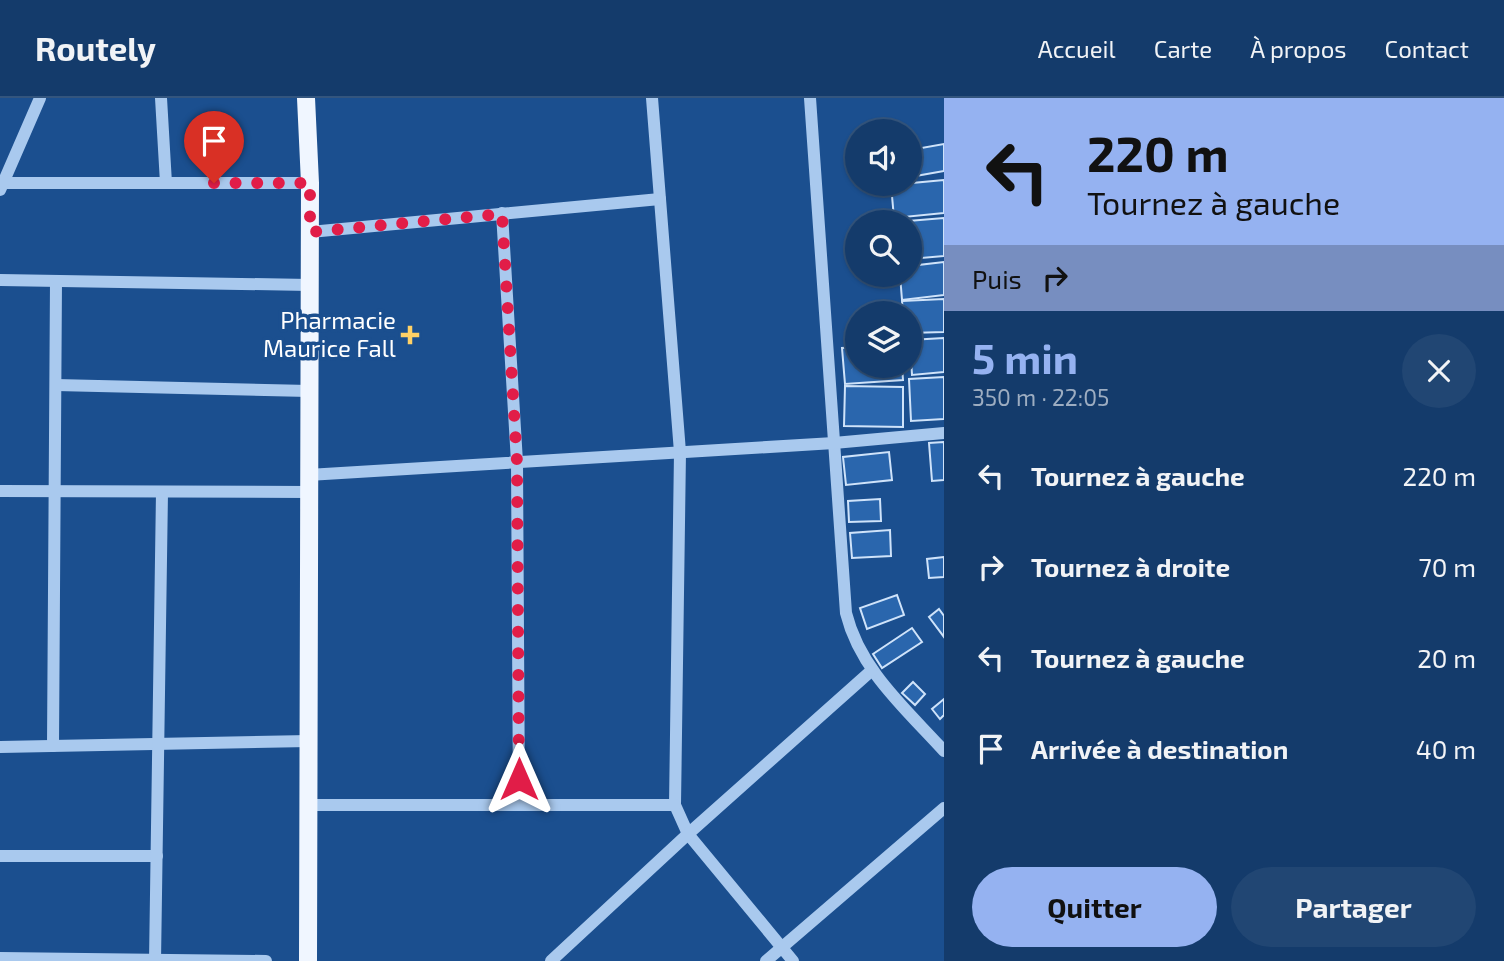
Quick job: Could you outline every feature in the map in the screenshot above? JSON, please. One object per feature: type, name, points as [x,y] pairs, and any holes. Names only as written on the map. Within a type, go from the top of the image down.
[{"type":"main road","points":[[306,98],[310,183],[308,961]]},
{"type":"street","points":[[40,98],[2,187],[310,183]]},
{"type":"street","points":[[161,98],[166,183]]},
{"type":"street","points":[[652,98],[680,452],[676,805],[688,834],[793,961]]},
{"type":"street","points":[[810,98],[846,613],[851,633],[871,671],[944,751]]},
{"type":"street","points":[[310,232],[660,199]]},
{"type":"street","points":[[502,214],[517,462],[519,805]]},
{"type":"street","points":[[0,280],[310,285]]},
{"type":"street","points":[[53,746],[56,281]]},
{"type":"street","points":[[56,385],[309,391]]},
{"type":"street","points":[[0,491],[162,492],[309,484],[517,462],[834,443],[944,432]]},
{"type":"street","points":[[155,960],[162,492]]},
{"type":"street","points":[[551,961],[688,834],[871,671]]},
{"type":"street","points":[[0,747],[309,741]]},
{"type":"street","points":[[308,806],[676,805]]},
{"type":"street","points":[[766,961],[944,808]]},
{"type":"street","points":[[0,856],[157,856]]},
{"type":"street","points":[[0,958],[266,961]]},
{"type":"building","points":[[944,144],[944,171],[922,175],[922,148]]},
{"type":"building","points":[[944,180],[944,213],[922,215],[922,210],[893,210],[892,196],[922,196],[922,182]]},
{"type":"building","points":[[944,218],[944,256],[922,258],[922,220]]},
{"type":"building","points":[[944,262],[944,295],[902,300],[901,287],[922,287],[922,265]]},
{"type":"building","points":[[944,299],[944,332],[922,333],[922,301],[902,301]]},
{"type":"building","points":[[944,338],[944,372],[922,374],[922,339]]},
{"type":"building","points":[[842,348],[845,348],[845,378],[903,380],[845,384]]},
{"type":"building","points":[[944,377],[944,419],[911,421],[909,379]]},
{"type":"building","points":[[845,386],[903,387],[903,427],[844,426]]},
{"type":"building","points":[[944,442],[944,480],[932,481],[929,443]]},
{"type":"building","points":[[889,452],[892,480],[846,485],[843,457]]},
{"type":"building","points":[[880,499],[881,521],[849,522],[848,501]]},
{"type":"building","points":[[890,530],[891,556],[852,558],[850,533]]},
{"type":"building","points":[[944,557],[944,577],[929,578],[927,559]]},
{"type":"building","points":[[897,595],[904,615],[867,629],[860,608]]},
{"type":"building","points":[[939,609],[944,616],[944,637],[929,617]]},
{"type":"building","points":[[912,628],[922,642],[882,668],[873,654]]},
{"type":"building","points":[[913,682],[925,694],[915,705],[902,693]]},
{"type":"building","points":[[944,699],[944,715],[940,719],[932,709]]},
{"type":"place","name":"Pharmacie Maurice Fall","points":[[410,335]]},
{"type":"route","points":[[214,183],[310,183],[310,232],[502,214],[517,462],[519,779]]}]
